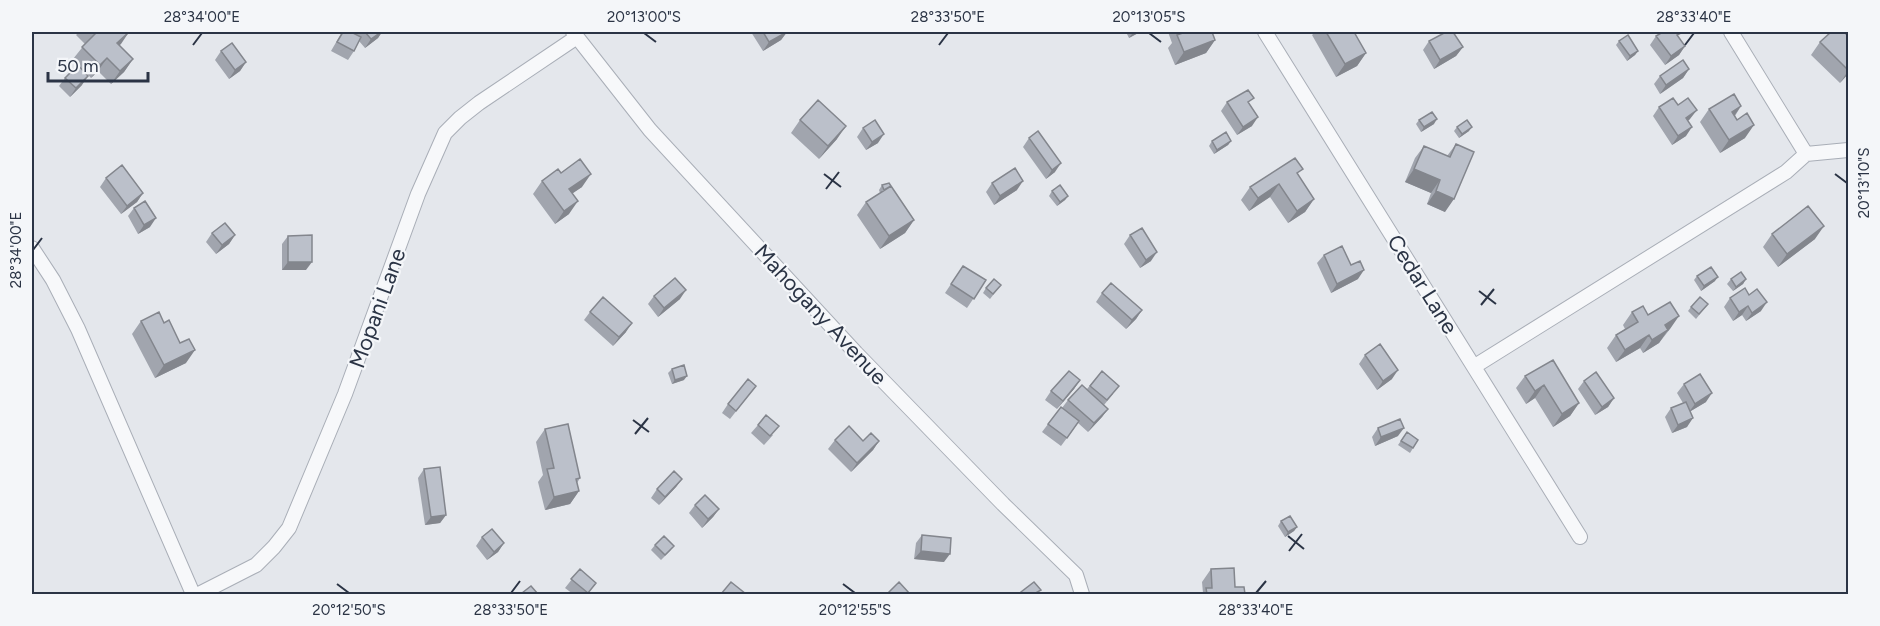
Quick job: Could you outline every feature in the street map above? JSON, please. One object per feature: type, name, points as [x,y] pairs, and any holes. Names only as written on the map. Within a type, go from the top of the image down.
[{"type":"street","name":"Cedar Lane","points":[[1265,32],[1580,537]]},
{"type":"street","points":[[1731,32],[1806,154]]},
{"type":"street","name":"Mahogany Avenue","points":[[575,34],[650,130],[856,353],[1076,575],[1081,590]]},
{"type":"street","name":"Mopani Lane","points":[[199,594],[256,564],[289,528],[345,394],[418,194],[445,133],[479,103],[575,34]]},
{"type":"street","points":[[1474,366],[1786,172],[1806,154],[1848,150]]},
{"type":"street","points":[[32,248],[53,280],[78,329],[193,594]]},
{"type":"building","points":[[94,32],[129,32],[117,43],[133,59],[120,71],[107,58],[100,65],[82,47],[96,33]]},
{"type":"building","points":[[343,32],[351,32],[361,37],[354,51],[337,42]]},
{"type":"building","points":[[365,32],[381,32],[371,39]]},
{"type":"building","points":[[763,32],[787,32],[769,42]]},
{"type":"building","points":[[1182,32],[1212,32],[1215,40],[1184,52],[1177,35]]},
{"type":"building","points":[[1326,32],[1354,32],[1366,53],[1345,64]]},
{"type":"building","points":[[1446,32],[1453,32],[1463,47],[1440,60],[1429,41]]},
{"type":"building","points":[[1663,32],[1680,32],[1677,35],[1685,46],[1671,56],[1656,36]]},
{"type":"building","points":[[1831,32],[1844,32],[1848,36],[1848,70],[1820,42]]},
{"type":"building","points":[[1628,35],[1638,51],[1630,56],[1619,41]]},
{"type":"building","points":[[232,43],[246,62],[235,70],[221,51]]},
{"type":"building","points":[[1683,60],[1689,69],[1666,85],[1660,76]]},
{"type":"building","points":[[78,65],[88,76],[76,88],[65,78]]},
{"type":"building","points":[[1248,90],[1254,98],[1248,102],[1258,117],[1243,127],[1227,102]]},
{"type":"building","points":[[1734,94],[1741,106],[1732,112],[1737,120],[1747,113],[1754,125],[1729,140],[1709,109]]},
{"type":"building","points":[[1673,98],[1678,105],[1688,98],[1697,110],[1686,118],[1692,127],[1678,136],[1659,107]]},
{"type":"building","points":[[818,100],[846,126],[828,146],[800,120]]},
{"type":"building","points":[[1432,112],[1437,119],[1424,127],[1419,120]]},
{"type":"building","points":[[875,120],[884,134],[872,142],[863,128]]},
{"type":"building","points":[[1467,120],[1472,127],[1462,134],[1457,127]]},
{"type":"building","points":[[1038,131],[1061,163],[1052,170],[1029,138]]},
{"type":"building","points":[[1226,132],[1231,141],[1217,150],[1212,141]]},
{"type":"building","points":[[1456,144],[1474,152],[1454,199],[1436,191],[1440,180],[1414,169],[1424,146],[1450,157]]},
{"type":"building","points":[[1295,158],[1303,169],[1297,173],[1314,199],[1297,211],[1279,184],[1258,198],[1250,187]]},
{"type":"building","points":[[580,159],[591,174],[569,189],[578,201],[564,211],[542,181],[558,169],[561,173]]},
{"type":"building","points":[[122,165],[143,193],[127,206],[106,178]]},
{"type":"building","points":[[1015,168],[1023,181],[1000,196],[992,183]]},
{"type":"building","points":[[889,183],[891,186],[884,190],[882,185]]},
{"type":"building","points":[[1060,185],[1068,196],[1060,202],[1052,191]]},
{"type":"building","points":[[891,186],[914,220],[889,236],[866,202]]},
{"type":"building","points":[[145,201],[156,218],[144,225],[134,208]]},
{"type":"building","points":[[1808,206],[1824,226],[1787,254],[1772,234]]},
{"type":"building","points":[[225,223],[235,235],[222,245],[212,233]]},
{"type":"building","points":[[1142,228],[1157,252],[1146,260],[1130,235]]},
{"type":"building","points":[[312,235],[312,262],[288,262],[288,236]]},
{"type":"building","points":[[1342,246],[1351,265],[1360,261],[1364,270],[1337,284],[1324,255]]},
{"type":"building","points":[[963,266],[986,280],[974,299],[951,284]]},
{"type":"building","points":[[1711,267],[1718,277],[1704,286],[1697,276]]},
{"type":"building","points":[[1741,272],[1746,279],[1736,287],[1731,279]]},
{"type":"building","points":[[675,278],[686,290],[664,308],[654,296]]},
{"type":"building","points":[[994,279],[1001,285],[993,294],[986,288]]},
{"type":"building","points":[[1111,283],[1142,310],[1132,320],[1102,293]]},
{"type":"building","points":[[1745,288],[1749,295],[1757,289],[1767,302],[1752,313],[1748,306],[1739,312],[1730,298]]},
{"type":"building","points":[[603,297],[632,323],[619,337],[590,312]]},
{"type":"building","points":[[1700,297],[1708,304],[1699,314],[1691,307]]},
{"type":"building","points":[[1670,302],[1679,316],[1665,325],[1668,330],[1652,340],[1649,335],[1625,350],[1616,335],[1638,322],[1632,312],[1643,306],[1648,315]]},
{"type":"building","points":[[159,312],[164,323],[169,320],[180,343],[189,339],[195,350],[164,365],[141,321]]},
{"type":"building","points":[[1380,344],[1398,370],[1383,381],[1365,355]]},
{"type":"building","points":[[1553,360],[1579,403],[1562,414],[1544,385],[1535,391],[1525,376]]},
{"type":"building","points":[[684,365],[687,376],[675,380],[672,369]]},
{"type":"building","points":[[1069,371],[1080,380],[1063,401],[1051,391]]},
{"type":"building","points":[[1102,371],[1119,386],[1107,400],[1090,386]]},
{"type":"building","points":[[1596,372],[1614,398],[1602,407],[1584,381]]},
{"type":"building","points":[[1700,374],[1712,393],[1695,404],[1684,384]]},
{"type":"building","points":[[748,379],[756,386],[736,411],[728,404]]},
{"type":"building","points":[[1082,385],[1108,409],[1094,423],[1068,400]]},
{"type":"building","points":[[1686,402],[1693,418],[1678,425],[1671,408]]},
{"type":"building","points":[[1061,407],[1079,421],[1067,438],[1048,424]]},
{"type":"building","points":[[766,415],[779,426],[770,436],[758,425]]},
{"type":"building","points":[[1400,419],[1404,428],[1381,437],[1378,428]]},
{"type":"building","points":[[568,424],[580,478],[576,479],[579,491],[554,497],[547,469],[554,468],[545,429]]},
{"type":"building","points":[[849,426],[863,441],[871,433],[879,441],[857,463],[835,440]]},
{"type":"building","points":[[1407,432],[1418,440],[1413,448],[1401,441]]},
{"type":"building","points":[[440,467],[446,515],[431,517],[424,469]]},
{"type":"building","points":[[674,471],[682,479],[665,497],[657,489]]},
{"type":"building","points":[[705,495],[719,509],[708,519],[695,505]]},
{"type":"building","points":[[1290,516],[1297,527],[1288,532],[1281,521]]},
{"type":"building","points":[[492,529],[504,543],[494,552],[482,537]]},
{"type":"building","points":[[922,535],[951,538],[950,554],[921,551]]},
{"type":"building","points":[[664,536],[674,546],[665,555],[655,545]]},
{"type":"building","points":[[1234,568],[1235,587],[1244,587],[1245,594],[1207,594],[1206,588],[1212,588],[1211,569]]},
{"type":"building","points":[[580,569],[596,583],[588,593],[571,579]]},
{"type":"building","points":[[731,582],[746,594],[721,594]]},
{"type":"building","points":[[899,582],[910,594],[891,594],[889,592]]},
{"type":"building","points":[[1034,582],[1041,590],[1034,594],[1022,594],[1021,592]]},
{"type":"building","points":[[531,586],[538,594],[522,593]]}]
